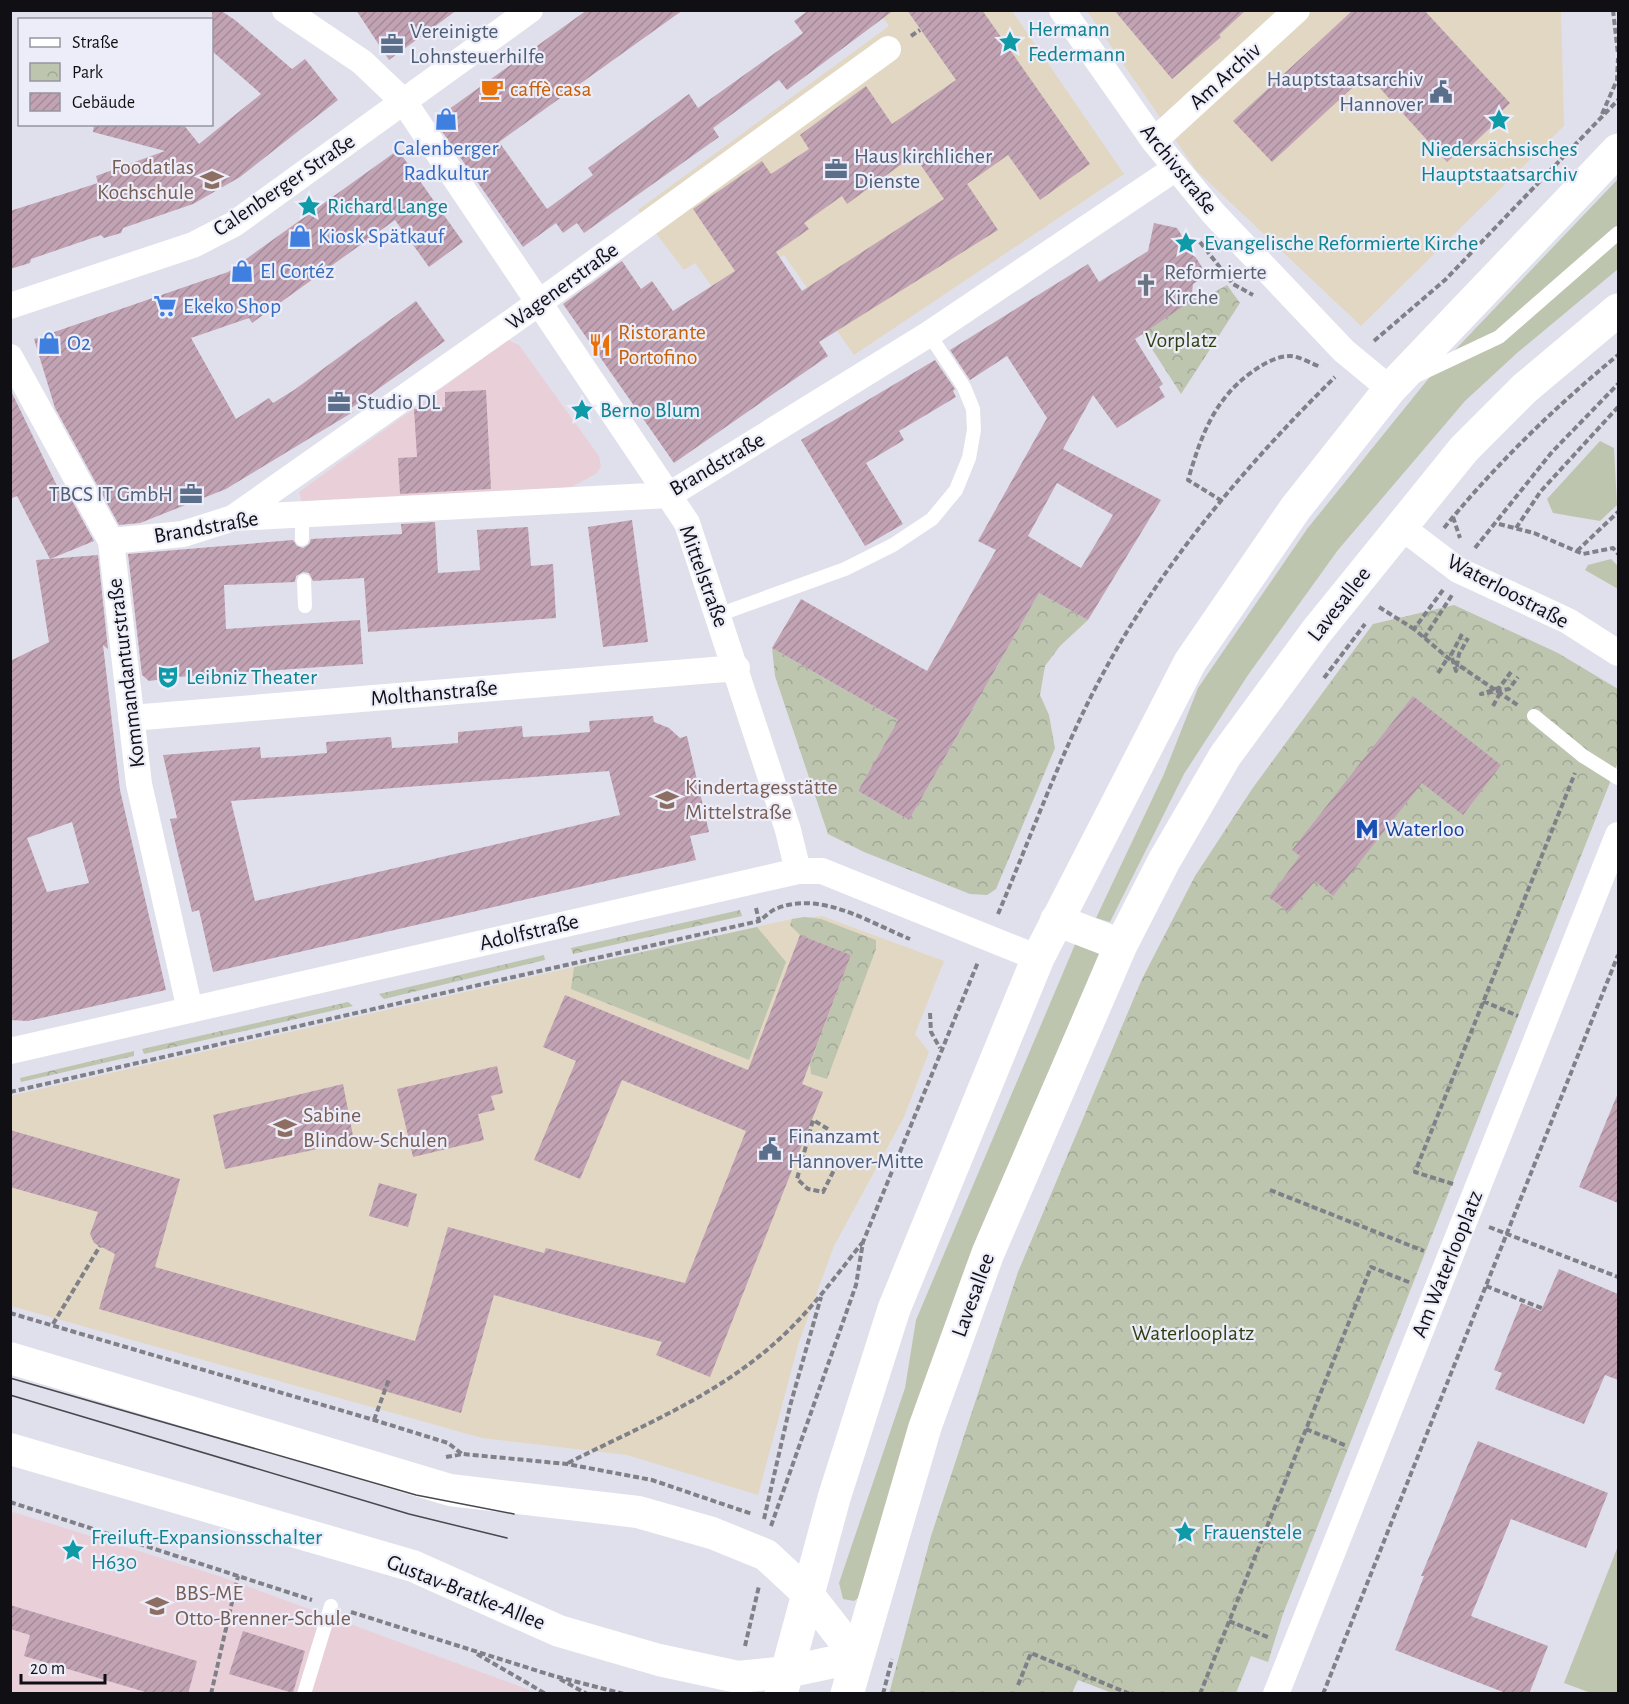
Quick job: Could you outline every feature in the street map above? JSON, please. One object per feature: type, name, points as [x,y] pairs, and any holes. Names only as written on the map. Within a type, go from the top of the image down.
[{"type":"main road","points":[[784,1683],[807,1593],[894,1309],[1038,958],[1190,662],[1295,509],[1390,389],[1618,150]]},
{"type":"main road","name":"Lavesallee","points":[[847,1694],[925,1427],[988,1252],[1121,945],[1164,861],[1225,756],[1316,633],[1464,449],[1526,388],[1618,310]]},
{"type":"street","name":"Mittelstraße","points":[[285,10],[362,62],[404,102],[687,523],[788,830],[798,871]]},
{"type":"street","name":"Archivstraße","points":[[1062,10],[1154,141],[1214,214],[1344,351],[1390,389]]},
{"type":"street","name":"Am Archiv","points":[[1154,141],[1297,10]]},
{"type":"street","name":"Calenberger Straße","points":[[10,306],[193,245],[234,224],[404,102],[521,13]]},
{"type":"street","name":"Wagenerstraße","points":[[233,518],[540,302],[888,49]]},
{"type":"street","name":"Brandstraße","points":[[111,541],[183,534],[233,518],[302,527],[669,495],[929,334],[1176,168]]},
{"type":"street","name":"Kommandanturstraße","points":[[10,357],[111,541],[139,784],[190,1010]]},
{"type":"street","name":"Waterloostraße","points":[[1401,526],[1458,570],[1568,621],[1618,653]]},
{"type":"street","name":"Molthanstraße","points":[[131,718],[736,668]]},
{"type":"street","name":"Am Waterlooplatz","points":[[1276,1694],[1618,835]]},
{"type":"street","name":"Adolfstraße","points":[[10,1051],[798,871],[822,871],[1038,958]]},
{"type":"street","points":[[1056,920],[1121,945]]},
{"type":"street","points":[[10,1358],[450,1490],[638,1512],[712,1533],[766,1555],[807,1593],[857,1657]]},
{"type":"street","name":"Gustav-Bratke-Allee","points":[[10,1449],[413,1566],[559,1631],[659,1660],[738,1677],[784,1683],[857,1657]]},
{"type":"lane","points":[[1390,389],[1499,337],[1618,233]]},
{"type":"lane","points":[[718,615],[845,569],[883,550],[932,519],[956,490],[969,458],[974,430],[973,409],[964,387],[929,334]]},
{"type":"lane","points":[[304,581],[305,606]]},
{"type":"lane","points":[[1534,716],[1583,756],[1618,778]]},
{"type":"lane","points":[[304,1694],[332,1606]]},
{"type":"path","points":[[1612,10],[1618,56],[1617,80],[1601,117],[1618,100]]},
{"type":"path","points":[[1428,547],[1502,461],[1618,355]]},
{"type":"path","points":[[1222,501],[1188,480],[1204,430],[1222,399],[1239,381],[1265,363],[1291,356],[1322,367]]},
{"type":"path","points":[[1414,629],[1552,452],[1618,384]]},
{"type":"path","points":[[1516,528],[1541,491],[1618,407]]},
{"type":"path","points":[[1577,551],[1618,512]]},
{"type":"path","points":[[1499,524],[1516,528],[1583,554],[1613,548],[1618,554]]},
{"type":"path","points":[[1424,638],[1452,595]]},
{"type":"path","points":[[1320,682],[1384,599]]},
{"type":"path","points":[[1378,607],[1414,629],[1448,658],[1534,716]]},
{"type":"path","points":[[1462,634],[1451,655],[1456,671],[1459,654],[1467,638]]},
{"type":"path","points":[[1438,674],[1456,645]]},
{"type":"path","points":[[1511,672],[1498,687],[1481,694],[1509,689],[1518,677]]},
{"type":"path","points":[[1493,706],[1505,681]]},
{"type":"path","points":[[1453,1184],[1415,1172],[1574,776]]},
{"type":"path","points":[[776,908],[801,903],[823,904],[910,939]]},
{"type":"path","points":[[10,1092],[759,921]]},
{"type":"path","points":[[1323,1694],[1618,955]]},
{"type":"path","points":[[1483,1001],[1542,1026]]},
{"type":"path","points":[[930,1013],[931,1032],[940,1048]]},
{"type":"path","points":[[828,1129],[813,1120],[797,1179],[808,1190],[823,1191],[835,1168]]},
{"type":"path","points":[[1270,1190],[1425,1252]]},
{"type":"path","points":[[1465,1219],[1507,1233],[1618,1278]]},
{"type":"path","points":[[567,1464],[661,1420],[722,1382],[775,1343],[822,1294],[863,1242],[856,1285],[772,1523],[738,1677]]},
{"type":"path","points":[[53,1324],[100,1246]]},
{"type":"path","points":[[1200,1694],[1371,1266],[1412,1283]]},
{"type":"path","points":[[1486,1286],[1544,1309]]},
{"type":"path","points":[[764,1519],[790,1406],[822,1294]]},
{"type":"path","points":[[10,1313],[448,1443],[463,1454]]},
{"type":"path","points":[[374,1420],[389,1379]]},
{"type":"path","points":[[1306,1429],[1371,1455]]},
{"type":"path","points":[[10,1502],[468,1650],[624,1694]]},
{"type":"path","points":[[211,1694],[238,1576]]},
{"type":"path","points":[[1229,1621],[1294,1648]]},
{"type":"path","points":[[883,1694],[894,1648]]},
{"type":"path","points":[[468,1650],[546,1694]]},
{"type":"path","points":[[1017,1685],[1031,1653],[1130,1694]]},
{"type":"path","points":[[554,1676],[587,1694]]},
{"type":"shaded area","points":[[878,11],[1012,11],[1124,174],[854,355],[784,255],[720,298],[695,263],[684,270],[638,210],[889,26]]},
{"type":"shaded area","points":[[1087,11],[1561,11],[1564,126],[1361,326],[1196,170]]},
{"type":"shaded area","points":[[508,340],[519,345],[599,456],[601,467],[596,474],[564,491],[303,506],[299,492]]},
{"type":"shaded area","points":[[822,916],[944,961],[915,1034],[929,1052],[904,1117],[834,1246],[799,1342],[758,1495],[627,1455],[482,1438],[11,1306],[10,1096],[574,967],[792,919]]},
{"type":"shaded area","name":"BBS-ME Otto-Brenner-Schule","points":[[10,1511],[219,1576],[533,1693],[11,1693]]},
{"type":"green space","points":[[1618,179],[1618,269],[1517,353],[1465,401],[1338,550],[1248,675],[1184,774],[1110,922],[1096,918],[1164,774],[1198,688],[1307,529],[1433,373]]},
{"type":"green space","name":"Vorplatz","points":[[1227,285],[1240,303],[1181,394],[1141,332],[1198,292],[1211,294]]},
{"type":"green space","points":[[1600,441],[1614,448],[1617,505],[1600,521],[1553,513],[1547,499]]},
{"type":"green space","points":[[1611,559],[1618,566],[1618,589],[1585,570],[1588,565]]},
{"type":"green space","points":[[1039,593],[1088,620],[1060,646],[1045,666],[1040,695],[1049,715],[1055,748],[996,889],[987,895],[970,894],[864,852],[828,834],[775,676],[772,648],[898,720],[858,791],[909,820]]},
{"type":"green space","name":"Waterlooplatz","points":[[1454,605],[1558,653],[1618,689],[1618,762],[1283,1614],[1268,1662],[1251,1656],[1236,1693],[1112,1693],[1078,1680],[1072,1693],[889,1694],[931,1536],[1018,1272],[1142,979],[1195,876],[1252,789],[1373,624]]},
{"type":"green space","points":[[740,910],[742,916],[573,954],[571,948]]},
{"type":"green space","points":[[804,917],[821,919],[876,940],[876,949],[827,1079],[811,1074],[810,1064],[851,955],[800,935],[790,925],[792,919]]},
{"type":"green space","points":[[757,927],[786,962],[749,1060],[571,989],[574,967]]},
{"type":"green space","points":[[1079,935],[1103,944],[997,1195],[861,1596],[854,1601],[843,1599],[839,1583],[905,1388],[916,1320]]},
{"type":"green space","points":[[544,955],[545,960],[384,999],[379,994]]},
{"type":"green space","points":[[348,1002],[353,1006],[144,1054],[142,1049]]},
{"type":"green space","points":[[134,1051],[134,1056],[21,1082],[20,1078]]},
{"type":"green space","points":[[1618,1546],[1618,1693],[1591,1693],[1564,1683]]},
{"type":"building","points":[[212,10],[220,10],[292,69],[305,59],[338,100],[240,177],[193,204],[123,228],[121,233],[104,238],[101,235],[31,259],[30,263],[10,269],[10,211],[98,183],[96,176],[165,151],[93,132],[94,126],[185,126],[199,144],[261,94],[213,52]]},
{"type":"building","points":[[356,10],[457,10],[389,60]]},
{"type":"building","points":[[587,10],[683,10],[499,142],[547,209],[593,175],[588,168],[689,94],[698,108],[803,33],[794,21],[809,10],[894,10],[787,90],[779,80],[713,128],[719,137],[584,233],[577,223],[563,233],[556,223],[523,247],[434,120]]},
{"type":"building","points":[[907,10],[982,10],[1090,164],[1040,200],[1008,155],[967,184],[998,230],[819,342],[828,356],[674,463],[563,304],[622,261],[641,289],[652,281],[673,311],[735,271],[693,209],[762,161],[771,174],[809,149],[800,135],[866,86],[892,124],[956,80]],"holes":[[[914,155],[944,199],[802,291],[776,252],[809,229],[804,223],[842,196],[847,204]]]},
{"type":"building","points":[[1114,10],[1246,10],[1219,35],[1221,37],[1172,79]]},
{"type":"building","name":"Hauptstaatsarchiv Hannover","points":[[1353,10],[1424,10],[1510,103],[1501,112],[1504,115],[1460,156],[1457,153],[1447,162],[1367,74],[1272,162],[1233,121]]},
{"type":"building","points":[[398,150],[463,242],[429,267],[395,220],[252,323],[249,318],[191,338],[236,419],[269,398],[273,403],[294,390],[416,301],[445,341],[346,412],[353,412],[226,489],[140,523],[119,525],[55,408],[34,339],[228,272]]},
{"type":"building","points":[[1154,223],[1177,228],[1207,275],[1193,284],[1191,301],[1135,339],[1163,384],[1159,387],[1165,397],[1117,428],[1093,395],[1063,449],[1161,500],[1088,620],[1039,593],[909,820],[858,791],[898,720],[772,648],[801,599],[927,671],[996,550],[978,541],[1047,418],[1007,356],[970,380],[950,350],[1088,264],[1099,282],[1148,251]],"holes":[[[1057,483],[1113,515],[1081,568],[1028,536]]]},
{"type":"building","points":[[935,360],[955,389],[953,391],[956,397],[899,431],[904,440],[866,463],[903,524],[865,546],[801,440]]},
{"type":"building","points":[[10,389],[58,488],[64,486],[94,541],[50,559],[17,496],[10,499]]},
{"type":"building","points":[[486,390],[491,489],[400,494],[398,458],[417,457],[414,409],[445,407],[445,392]]},
{"type":"building","points":[[632,520],[648,642],[603,647],[588,527]]},
{"type":"building","points":[[435,522],[438,573],[480,570],[477,530],[528,527],[531,566],[553,564],[556,618],[368,632],[364,578],[313,581],[309,573],[303,572],[296,576],[295,582],[224,585],[226,629],[360,620],[363,664],[149,681],[142,675],[128,554],[293,540],[297,546],[303,548],[309,544],[311,539],[402,534],[401,524]]},
{"type":"building","points":[[98,555],[108,649],[103,645],[120,790],[166,990],[28,1021],[10,1020],[10,661],[49,642],[36,560]],"holes":[[[72,822],[89,883],[47,892],[27,838]]]},
{"type":"building","points":[[1413,696],[1501,765],[1463,815],[1422,783],[1333,896],[1315,881],[1289,912],[1269,897],[1300,856],[1292,850]]},
{"type":"building","points":[[653,716],[654,722],[669,728],[680,738],[687,736],[709,832],[690,836],[696,860],[213,972],[199,910],[192,912],[178,854],[170,819],[177,818],[163,755],[260,747],[261,758],[294,756],[327,753],[326,742],[391,737],[392,748],[422,746],[458,743],[458,732],[522,726],[523,737],[590,732],[589,721]],"holes":[[[609,771],[620,815],[255,901],[231,801]]]},
{"type":"building","points":[[800,935],[851,955],[802,1084],[823,1092],[710,1377],[656,1355],[662,1342],[494,1295],[461,1413],[99,1309],[115,1254],[94,1243],[90,1234],[98,1212],[10,1187],[10,1130],[180,1179],[155,1267],[415,1341],[448,1227],[544,1253],[546,1248],[685,1283],[746,1131],[622,1080],[580,1179],[534,1160],[576,1061],[543,1047],[565,995],[748,1070]]},
{"type":"building","points":[[497,1066],[503,1093],[491,1096],[495,1110],[478,1114],[484,1140],[413,1157],[397,1089]]},
{"type":"building","name":"Sabine Blindow-Schulen","points":[[343,1084],[354,1141],[225,1169],[213,1115]]},
{"type":"building","points":[[1618,1093],[1618,1203],[1579,1187]]},
{"type":"building","points":[[379,1183],[417,1194],[408,1227],[369,1216]]},
{"type":"building","points":[[1559,1269],[1618,1294],[1618,1380],[1605,1375],[1584,1424],[1495,1389],[1502,1373],[1494,1370],[1521,1303],[1541,1311]]},
{"type":"building","points":[[1478,1441],[1608,1493],[1586,1548],[1511,1519],[1471,1616],[1548,1646],[1529,1694],[1508,1694],[1395,1650],[1424,1576],[1421,1576]]},
{"type":"building","points":[[10,1605],[197,1661],[188,1694],[152,1694],[24,1656],[30,1635],[10,1629]]},
{"type":"building","points":[[243,1631],[305,1651],[293,1693],[229,1674]]},
{"type":"tram line","points":[[10,1378],[416,1495],[514,1514]]},
{"type":"tram line","points":[[10,1395],[409,1514],[507,1538]]},
{"type":"place","name":"Hermann Federmann","points":[[1010,42]]},
{"type":"place","name":"Vereinigte Lohnsteuerhilfe","points":[[392,44]]},
{"type":"place","name":"caffè casa","points":[[492,89]]},
{"type":"place","name":"Hauptstaatsarchiv Hannover","points":[[1441,92]]},
{"type":"place","name":"Calenberger Radkultur","points":[[446,119]]},
{"type":"place","name":"Niedersächsisches Hauptstaatsarchiv","points":[[1499,120]]},
{"type":"place","name":"Haus kirchlicher Dienste","points":[[836,169]]},
{"type":"place","name":"Foodatlas Kochschule","points":[[212,180]]},
{"type":"place","name":"Richard Lange","points":[[309,206]]},
{"type":"place","name":"Kiosk Spätkauf","points":[[300,236]]},
{"type":"place","name":"Evangelische Reformierte Kirche","points":[[1186,243]]},
{"type":"place","name":"El Cortéz","points":[[242,271]]},
{"type":"place","name":"Reformierte Kirche","points":[[1146,285]]},
{"type":"place","name":"Ekeko Shop","points":[[165,306]]},
{"type":"place","name":"O2","points":[[49,343]]},
{"type":"place","name":"Ristorante Portofino","points":[[600,345]]},
{"type":"place","name":"Studio DL","points":[[339,402]]},
{"type":"place","name":"Berno Blum","points":[[582,410]]},
{"type":"place","name":"TBCS IT GmbH","points":[[191,494]]},
{"type":"place","name":"Leibniz Theater","points":[[168,677]]},
{"type":"place","name":"Kindertagesstätte Mittelstraße","points":[[667,800]]},
{"type":"place","name":"Waterloo","points":[[1367,829]]},
{"type":"place","name":"Sabine Blindow-Schulen","points":[[285,1128]]},
{"type":"place","name":"Finanzamt Hannover-Mitte","points":[[770,1149]]},
{"type":"place","name":"Frauenstele","points":[[1185,1532]]},
{"type":"place","name":"Freiluft-Expansionsschalter H630","points":[[73,1550]]},
{"type":"place","name":"BBS-ME Otto-Brenner-Schule","points":[[157,1606]]}]
